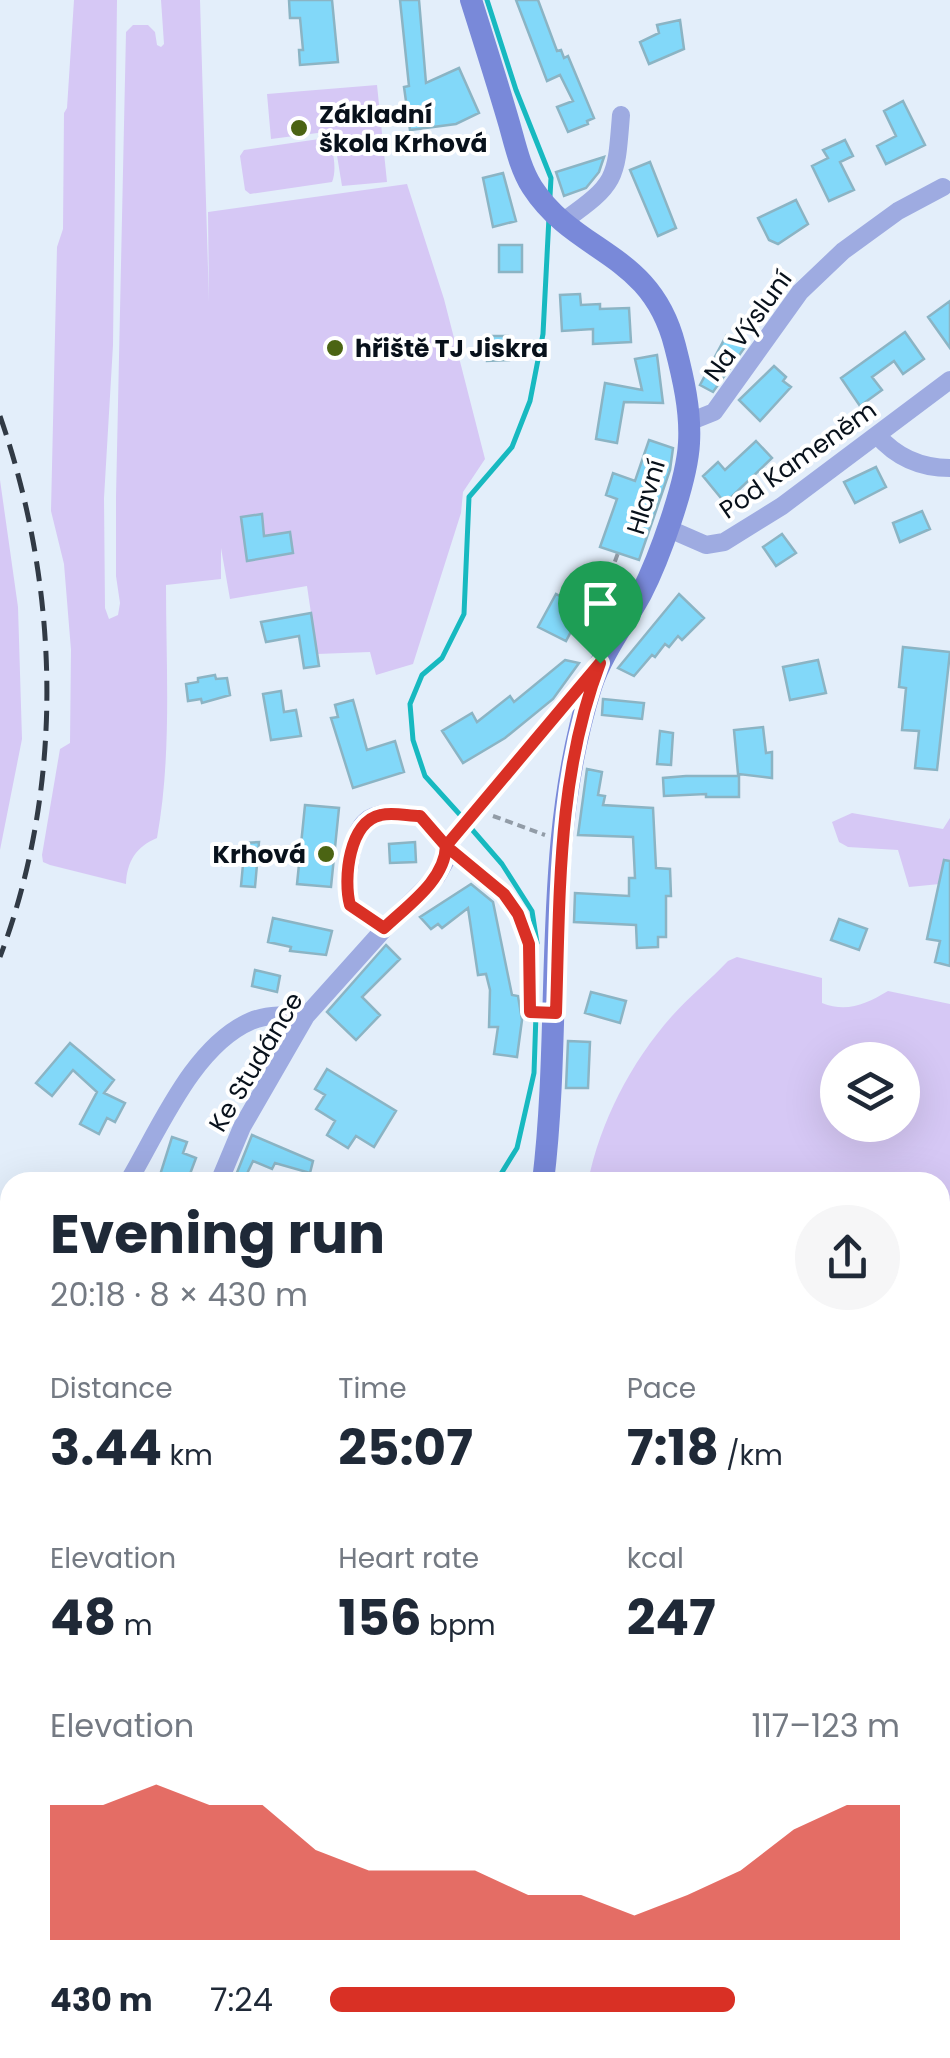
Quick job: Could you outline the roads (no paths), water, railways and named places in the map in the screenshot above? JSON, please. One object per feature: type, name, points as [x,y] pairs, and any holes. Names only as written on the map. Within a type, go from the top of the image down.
[{"type":"street","name":"Hlavní","points":[[472,0],[520,162],[538,195],[561,218],[632,272],[656,297],[674,344],[689,422],[687,461],[667,528],[646,584],[600,663],[575,746],[564,807],[544,1013],[551,1118],[544,1172]]},
{"type":"street","points":[[561,218],[609,184],[616,164],[621,116]]},
{"type":"street","name":"Na Výsluní","points":[[689,422],[714,412],[800,292],[843,250],[898,211],[943,188]]},
{"type":"street","name":"Pod Kameněm","points":[[667,528],[706,545],[724,542],[782,506],[950,380]]},
{"type":"street","points":[[877,435],[890,450],[915,463],[950,468]]},
{"type":"street","points":[[544,1013],[529,944],[518,914],[452,839],[420,816],[382,814],[366,821],[356,835],[347,895],[350,905],[384,928],[437,876],[452,839],[478,814],[600,663]]},
{"type":"street","name":"Ke Studánce","points":[[223,1172],[242,1127],[306,1016],[384,928]]},
{"type":"street","points":[[134,1172],[170,1107],[211,1050],[253,1020],[278,1015],[306,1016]]},
{"type":"waterway","points":[[487,0],[516,90],[551,178],[550,196]]},
{"type":"waterway","points":[[462,817],[425,776],[413,740],[410,704],[422,675],[442,658],[464,614],[469,497],[512,447],[530,401],[543,334],[549,217]]},
{"type":"waterway","points":[[469,826],[502,864],[532,911],[537,943]]},
{"type":"waterway","points":[[502,1172],[517,1148],[534,1073],[536,1014]]},
{"type":"railway","points":[[0,416],[20,482],[34,549],[44,618],[47,686],[36,824],[21,891],[0,957]]},
{"type":"place","name":"Základní škola Krhová","points":[[299,128]]},
{"type":"place","name":"hřiště TJ Jiskra","points":[[335,348]]},
{"type":"place","name":"Krhová","points":[[326,854]]}]
